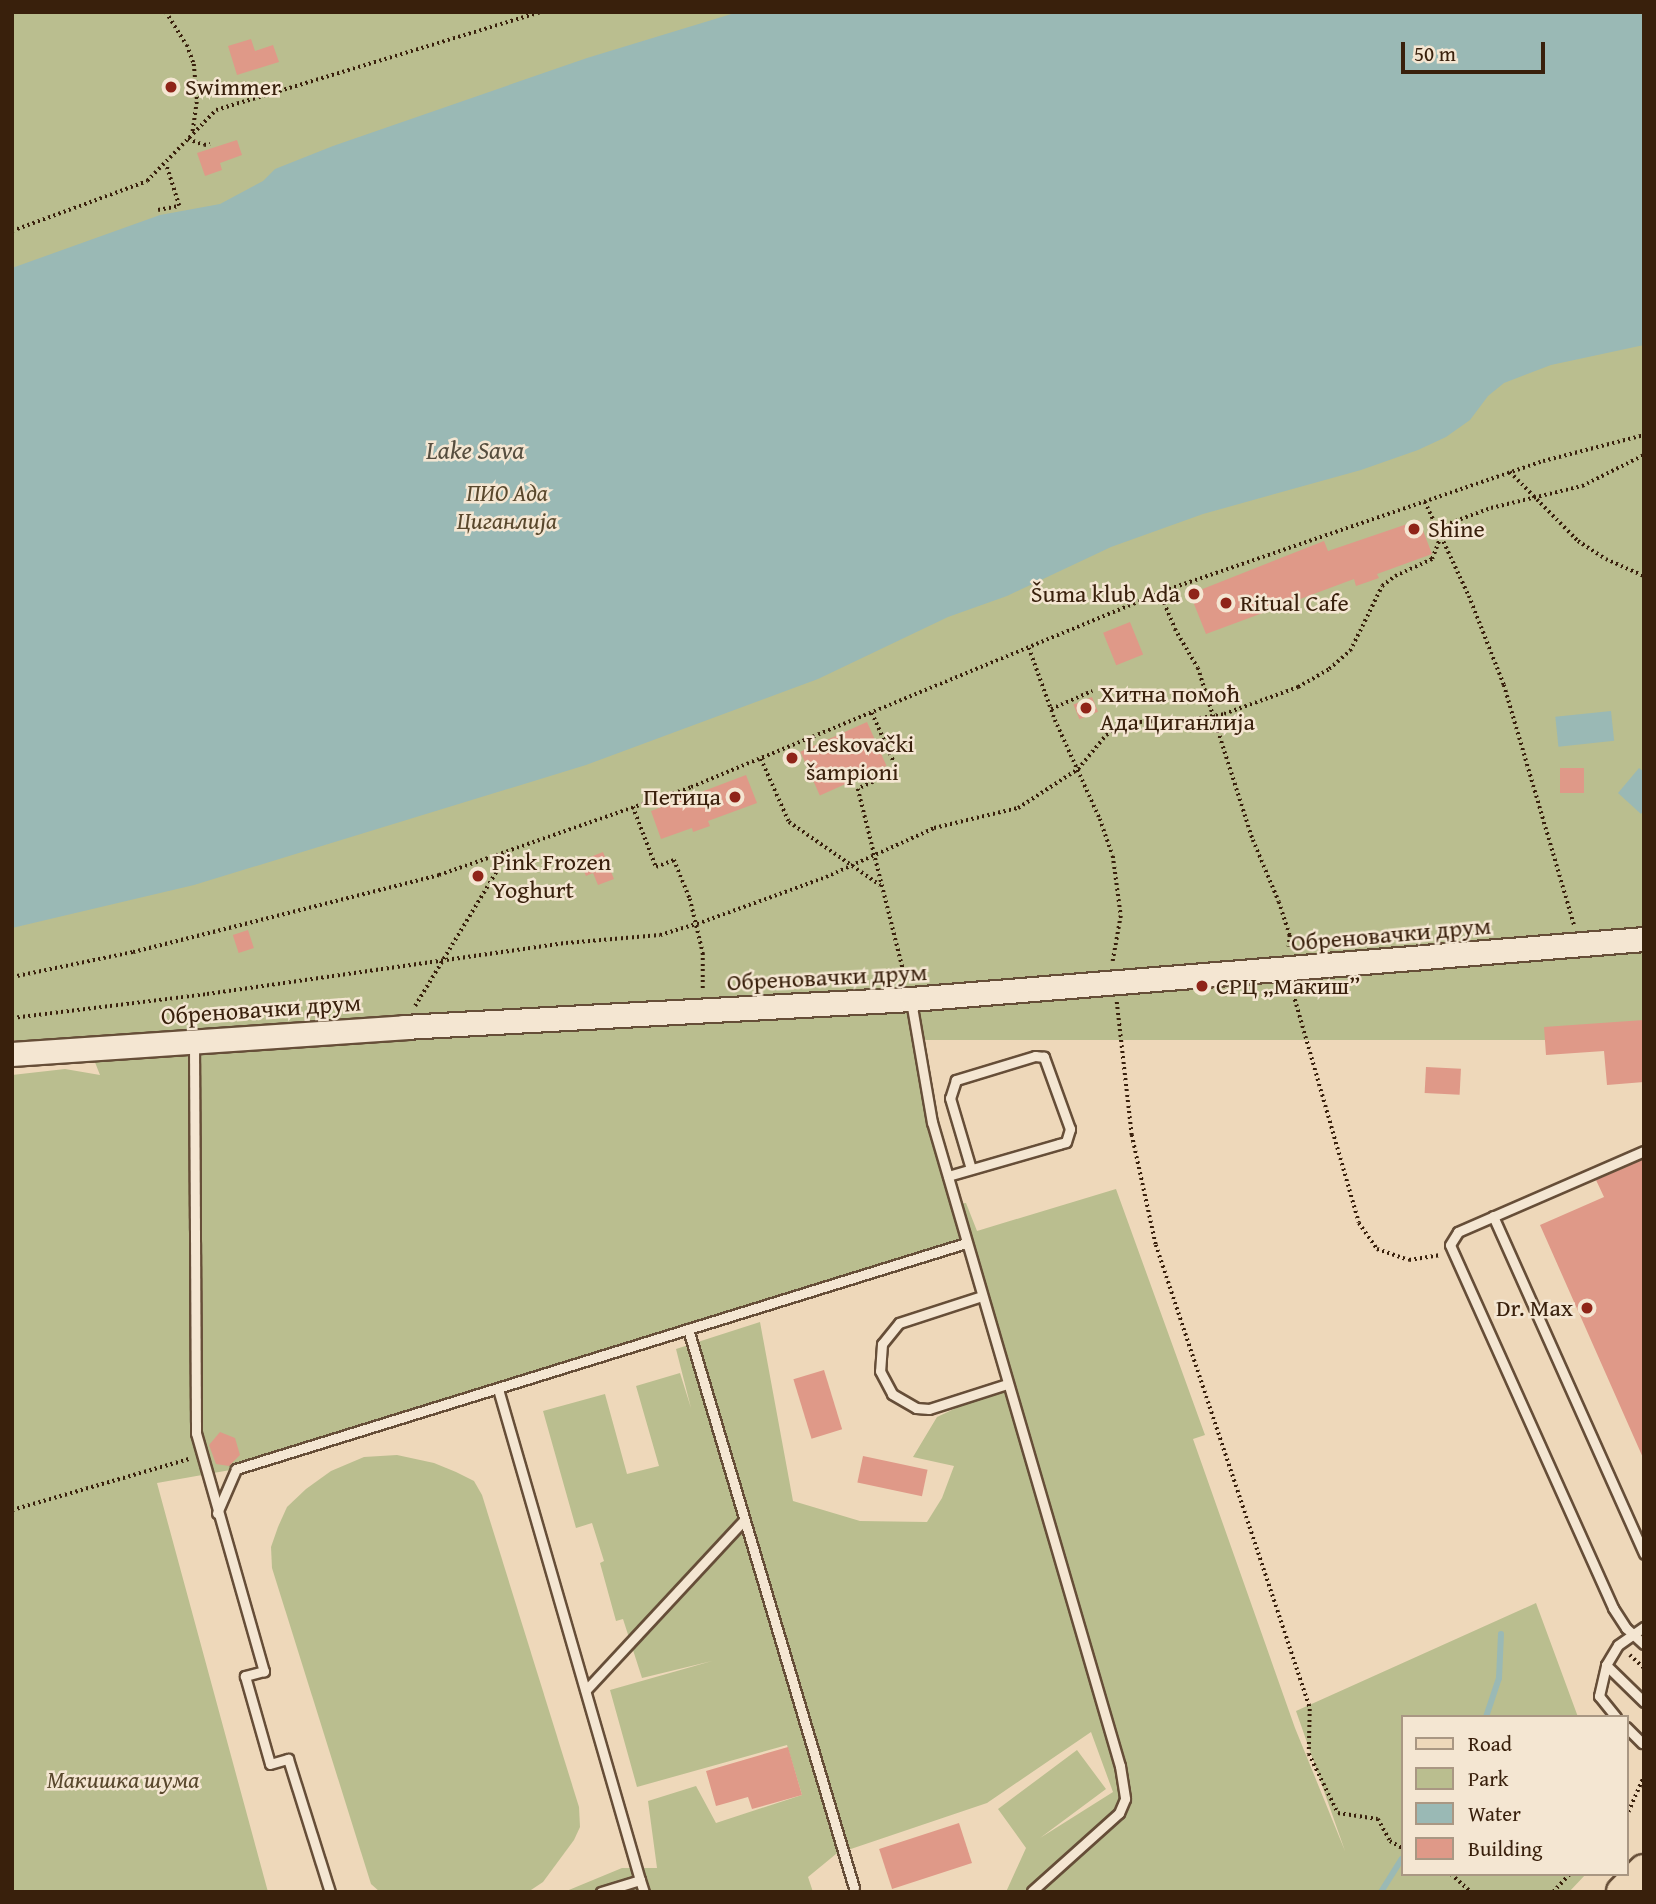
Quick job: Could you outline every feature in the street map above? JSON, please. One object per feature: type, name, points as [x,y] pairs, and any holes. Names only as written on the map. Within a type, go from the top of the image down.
[{"type":"main road","points":[[1622,1892],[1644,1870]]},
{"type":"street","name":"Обреновачки друм","points":[[12,1054],[404,1027],[911,999],[1644,939]]},
{"type":"lane","points":[[911,999],[922,1078],[947,1176],[1120,1766],[1125,1798],[1119,1814],[1032,1891]]},
{"type":"lane","points":[[194,1040],[196,1433],[264,1671],[245,1676],[270,1764],[288,1759],[330,1892]]},
{"type":"lane","points":[[947,1176],[971,1170],[1066,1142],[1070,1129],[1047,1062],[1041,1056],[956,1080],[950,1098],[971,1170]]},
{"type":"lane","points":[[1644,1151],[1458,1232],[1450,1245],[1614,1608],[1644,1644]]},
{"type":"lane","points":[[1493,1216],[1644,1554]]},
{"type":"lane","points":[[217,1513],[236,1469],[967,1242]]},
{"type":"lane","points":[[982,1296],[899,1323],[882,1344],[880,1371],[892,1394],[916,1408],[929,1409],[1007,1384]]},
{"type":"lane","points":[[688,1329],[854,1888]]},
{"type":"lane","points":[[498,1389],[644,1892]]},
{"type":"lane","points":[[586,1690],[743,1521]]},
{"type":"lane","points":[[1614,1715],[1600,1696],[1606,1665],[1618,1645],[1644,1628]]},
{"type":"lane","points":[[1606,1665],[1644,1702]]},
{"type":"lane","points":[[1628,1729],[1642,1743]]},
{"type":"lane","points":[[601,1892],[640,1880]]},
{"type":"path","points":[[166,12],[187,45],[194,64],[197,102],[192,134]]},
{"type":"path","points":[[12,231],[147,181],[166,165],[216,110],[541,12]]},
{"type":"path","points":[[188,139],[204,145],[210,144]]},
{"type":"path","points":[[158,210],[178,206],[166,165]]},
{"type":"path","points":[[12,977],[146,948],[420,881],[761,759],[1160,593],[1510,472],[1644,435]]},
{"type":"path","points":[[12,1018],[207,994],[442,960],[660,935],[697,924],[850,865],[934,828],[1018,808],[1078,769],[1106,735],[1118,729],[1140,722],[1212,716],[1239,710],[1298,687],[1339,661],[1354,645],[1382,586],[1395,576],[1432,559],[1445,525],[1582,486],[1644,455]]},
{"type":"path","points":[[1510,472],[1590,550],[1644,576]]},
{"type":"path","points":[[1424,502],[1504,685],[1580,944]]},
{"type":"path","points":[[1160,593],[1175,629],[1198,668],[1253,840],[1290,934]]},
{"type":"path","points":[[1029,648],[1051,709],[1107,836],[1119,889],[1121,916],[1110,983],[1118,1003],[1132,1135],[1156,1245],[1310,1709],[1309,1754],[1338,1813],[1378,1819],[1390,1841],[1400,1847]]},
{"type":"path","points":[[1051,709],[1092,691]]},
{"type":"path","points":[[872,713],[898,771],[858,789],[872,855],[911,999]]},
{"type":"path","points":[[761,759],[789,822],[881,886]]},
{"type":"path","points":[[633,807],[656,867],[674,860],[697,924],[703,953],[704,1010]]},
{"type":"path","points":[[404,1027],[509,850]]},
{"type":"path","points":[[1287,970],[1359,1223],[1377,1249],[1409,1260],[1452,1252]]},
{"type":"path","points":[[12,1510],[202,1455]]},
{"type":"path","points":[[1630,1655],[1644,1668]]},
{"type":"path","points":[[1628,1812],[1644,1776]]},
{"type":"path","points":[[1453,1876],[1471,1892]]},
{"type":"path","points":[[1553,1892],[1568,1876]]},
{"type":"green space","name":"ПИО Ада Циганлија","points":[[12,12],[1644,12],[1644,1040],[12,1040]]},
{"type":"green space","name":"Макишка шума","points":[[911,999],[922,1078],[956,1204],[966,1203],[977,1231],[1116,1189],[1205,1435],[1193,1439],[1295,1728],[1345,1851],[1296,1711],[1536,1603],[1577,1715],[1400,1715],[1400,1876],[1584,1876],[1569,1892],[1006,1892],[1026,1848],[998,1809],[1077,1750],[1106,1789],[1040,1838],[1113,1792],[1091,1732],[987,1803],[836,1854],[808,1877],[813,1892],[564,1892],[622,1868],[657,1868],[648,1801],[696,1786],[716,1823],[802,1795],[787,1745],[637,1787],[610,1690],[712,1661],[642,1678],[623,1619],[616,1621],[600,1563],[604,1561],[592,1523],[576,1528],[543,1411],[605,1394],[627,1474],[659,1466],[636,1386],[680,1373],[691,1408],[676,1349],[760,1322],[793,1501],[860,1521],[927,1522],[942,1498],[954,1466],[913,1457],[937,1417],[1007,1384],[967,1243],[236,1469],[157,1483],[268,1892],[12,1892],[12,1075],[65,1069],[100,1075],[89,1047]]},
{"type":"green space","points":[[397,1455],[434,1463],[456,1472],[474,1481],[482,1495],[579,1807],[580,1827],[574,1840],[543,1882],[528,1892],[380,1892],[371,1884],[272,1568],[271,1547],[278,1527],[287,1507],[306,1489],[331,1471],[364,1457]]},
{"type":"water","name":"Lake Sava","points":[[738,12],[1644,12],[1644,345],[1551,365],[1504,383],[1488,396],[1470,420],[1446,437],[1418,450],[1361,470],[1203,514],[1111,547],[1007,596],[948,617],[818,679],[586,765],[194,885],[12,928],[12,268],[160,215],[220,204],[263,181],[275,169],[333,146],[587,58]]},
{"type":"water","points":[[1611,711],[1614,741],[1558,747],[1555,717]]},
{"type":"water","points":[[1639,768],[1644,772],[1644,810],[1641,814],[1618,793]]},
{"type":"building","points":[[251,39],[255,51],[273,45],[279,62],[237,75],[228,46]]},
{"type":"building","points":[[237,140],[242,155],[220,163],[222,170],[205,176],[197,153]]},
{"type":"building","points":[[1419,520],[1432,554],[1377,574],[1379,578],[1356,586],[1354,579],[1206,634],[1190,594],[1324,541],[1328,551]]},
{"type":"building","points":[[1130,622],[1143,654],[1116,665],[1103,633]]},
{"type":"building","name":"Хитна помоћ Ада Циганлија","points":[[1092,697],[1098,712],[1079,719],[1073,704]]},
{"type":"building","points":[[867,722],[887,766],[820,796],[800,752]]},
{"type":"building","points":[[1560,768],[1584,768],[1584,793],[1560,793]]},
{"type":"building","points":[[746,775],[757,803],[708,821],[710,826],[693,832],[692,828],[661,839],[651,811]]},
{"type":"building","points":[[603,852],[614,879],[598,885],[593,873],[586,876],[580,861]]},
{"type":"building","points":[[248,930],[254,948],[239,953],[233,935]]},
{"type":"building","points":[[1644,1020],[1644,1082],[1607,1085],[1604,1051],[1546,1055],[1544,1027]]},
{"type":"building","points":[[1426,1067],[1461,1069],[1460,1095],[1425,1093]]},
{"type":"building","points":[[1644,1159],[1644,1460],[1540,1225],[1604,1197],[1596,1180]]},
{"type":"building","points":[[824,1370],[842,1429],[812,1439],[793,1379]]},
{"type":"building","points":[[220,1432],[235,1438],[240,1455],[229,1466],[216,1464],[209,1445]]},
{"type":"building","points":[[863,1456],[928,1470],[922,1496],[857,1482]]},
{"type":"building","points":[[788,1747],[802,1795],[752,1809],[748,1797],[716,1806],[706,1771]]},
{"type":"building","points":[[959,1823],[972,1863],[892,1889],[879,1849]]},
{"type":"waterway","points":[[1487,1715],[1499,1678],[1501,1634]]},
{"type":"waterway","points":[[1381,1892],[1400,1862]]},
{"type":"place","name":"Swimmer","points":[[171,87]]},
{"type":"place","name":"Shine","points":[[1414,529]]},
{"type":"place","name":"Šuma klub Ada","points":[[1194,594]]},
{"type":"place","name":"Ritual Cafe","points":[[1226,603]]},
{"type":"place","name":"Хитна помоћ Ада Циганлија","points":[[1086,708]]},
{"type":"place","name":"Leskovački šampioni","points":[[792,758]]},
{"type":"place","name":"Петица","points":[[735,797]]},
{"type":"place","name":"Pink Frozen Yoghurt","points":[[478,876]]},
{"type":"place","name":"СРЦ „Макиш”","points":[[1202,986]]},
{"type":"place","name":"Dr. Max","points":[[1587,1308]]}]
